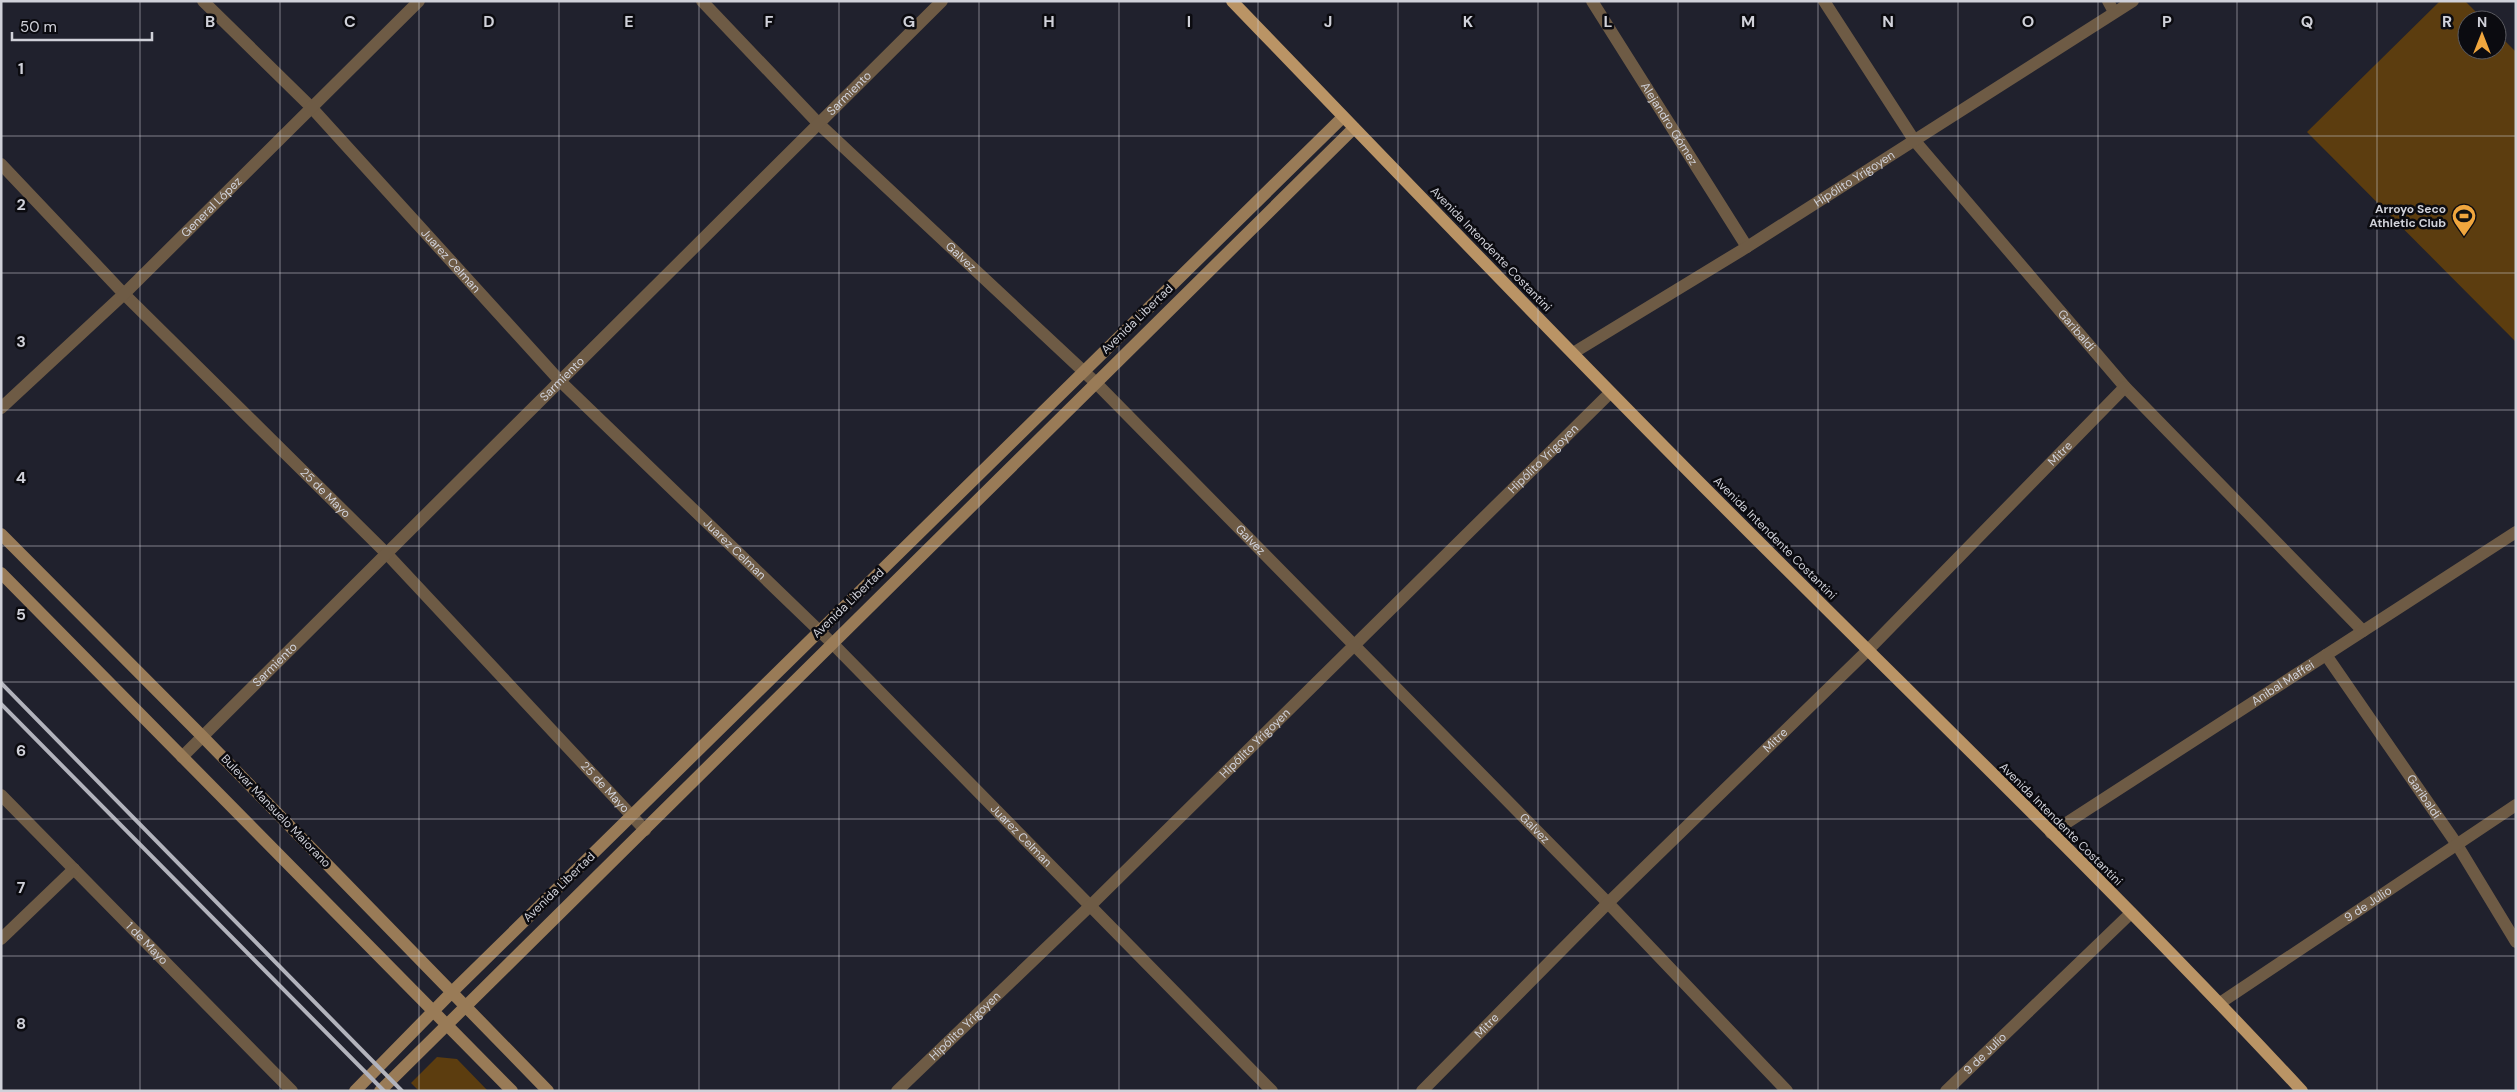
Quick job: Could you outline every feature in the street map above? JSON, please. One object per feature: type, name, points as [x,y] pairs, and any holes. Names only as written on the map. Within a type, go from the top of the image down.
[{"type":"main road","name":"Avenida Intendente Costantini","points":[[1232,1],[1610,393],[2131,913],[2220,1003],[2302,1091]]},
{"type":"street","name":"Juarez Celman","points":[[203,1],[311,107],[560,382],[820,631],[1272,1091]]},
{"type":"street","name":"General López","points":[[1,408],[124,294],[419,1]]},
{"type":"street","name":"Galvez","points":[[702,1],[819,124],[1096,383],[1608,903],[1787,1091]]},
{"type":"street","name":"Sarmiento","points":[[182,758],[942,1]]},
{"type":"street","name":"Alejandro Gómez","points":[[1592,1],[1747,247]]},
{"type":"street","name":"Garibaldi","points":[[1824,1],[1914,140],[2125,387],[2363,631]]},
{"type":"street","name":"Hipólito Yrigoyen","points":[[1573,353],[1747,247],[1914,140],[2111,7],[2133,1]]},
{"type":"street","name":"Avenida Libertad","points":[[355,1091],[452,992],[1343,117]]},
{"type":"street","name":"Avenida Libertad","points":[[380,1091],[1354,128]]},
{"type":"street","name":"25 de Mayo","points":[[1,164],[124,294],[387,554],[645,830]]},
{"type":"street","name":"Mitre","points":[[1422,1091],[1608,903],[1868,650],[2125,387]]},
{"type":"street","name":"Hipólito Yrigoyen","points":[[897,1091],[1090,906],[1610,393]]},
{"type":"street","name":"Anibal Maffei","points":[[2051,833],[2516,532]]},
{"type":"street","name":"Bulevar Mansuelo Maiorano","points":[[1,534],[203,737],[548,1091]]},
{"type":"street","points":[[1,573],[512,1091]]},
{"type":"street","name":"Garibaldi","points":[[2326,655],[2456,844],[2516,942]]},
{"type":"street","name":"1 de Mayo","points":[[1,795],[292,1091]]},
{"type":"street","name":"9 de Julio","points":[[2220,1003],[2516,805]]},
{"type":"street","points":[[1,939],[74,869]]},
{"type":"street","name":"9 de Julio","points":[[1946,1091],[2131,913]]},
{"type":"shaded area","name":"Arroyo Seco Athletic Club","points":[[2440,1],[2465,1],[2474,10],[2457,10],[2457,60],[2507,60],[2507,43],[2516,52],[2516,342],[2307,132]]},
{"type":"shaded area","points":[[437,1057],[457,1059],[488,1091],[419,1091],[411,1083]]},
{"type":"railway","points":[[1,683],[402,1091]]},
{"type":"railway","points":[[1,704],[384,1091]]},
{"type":"place","name":"Arroyo Seco Athletic Club","points":[[2464,237]]}]
